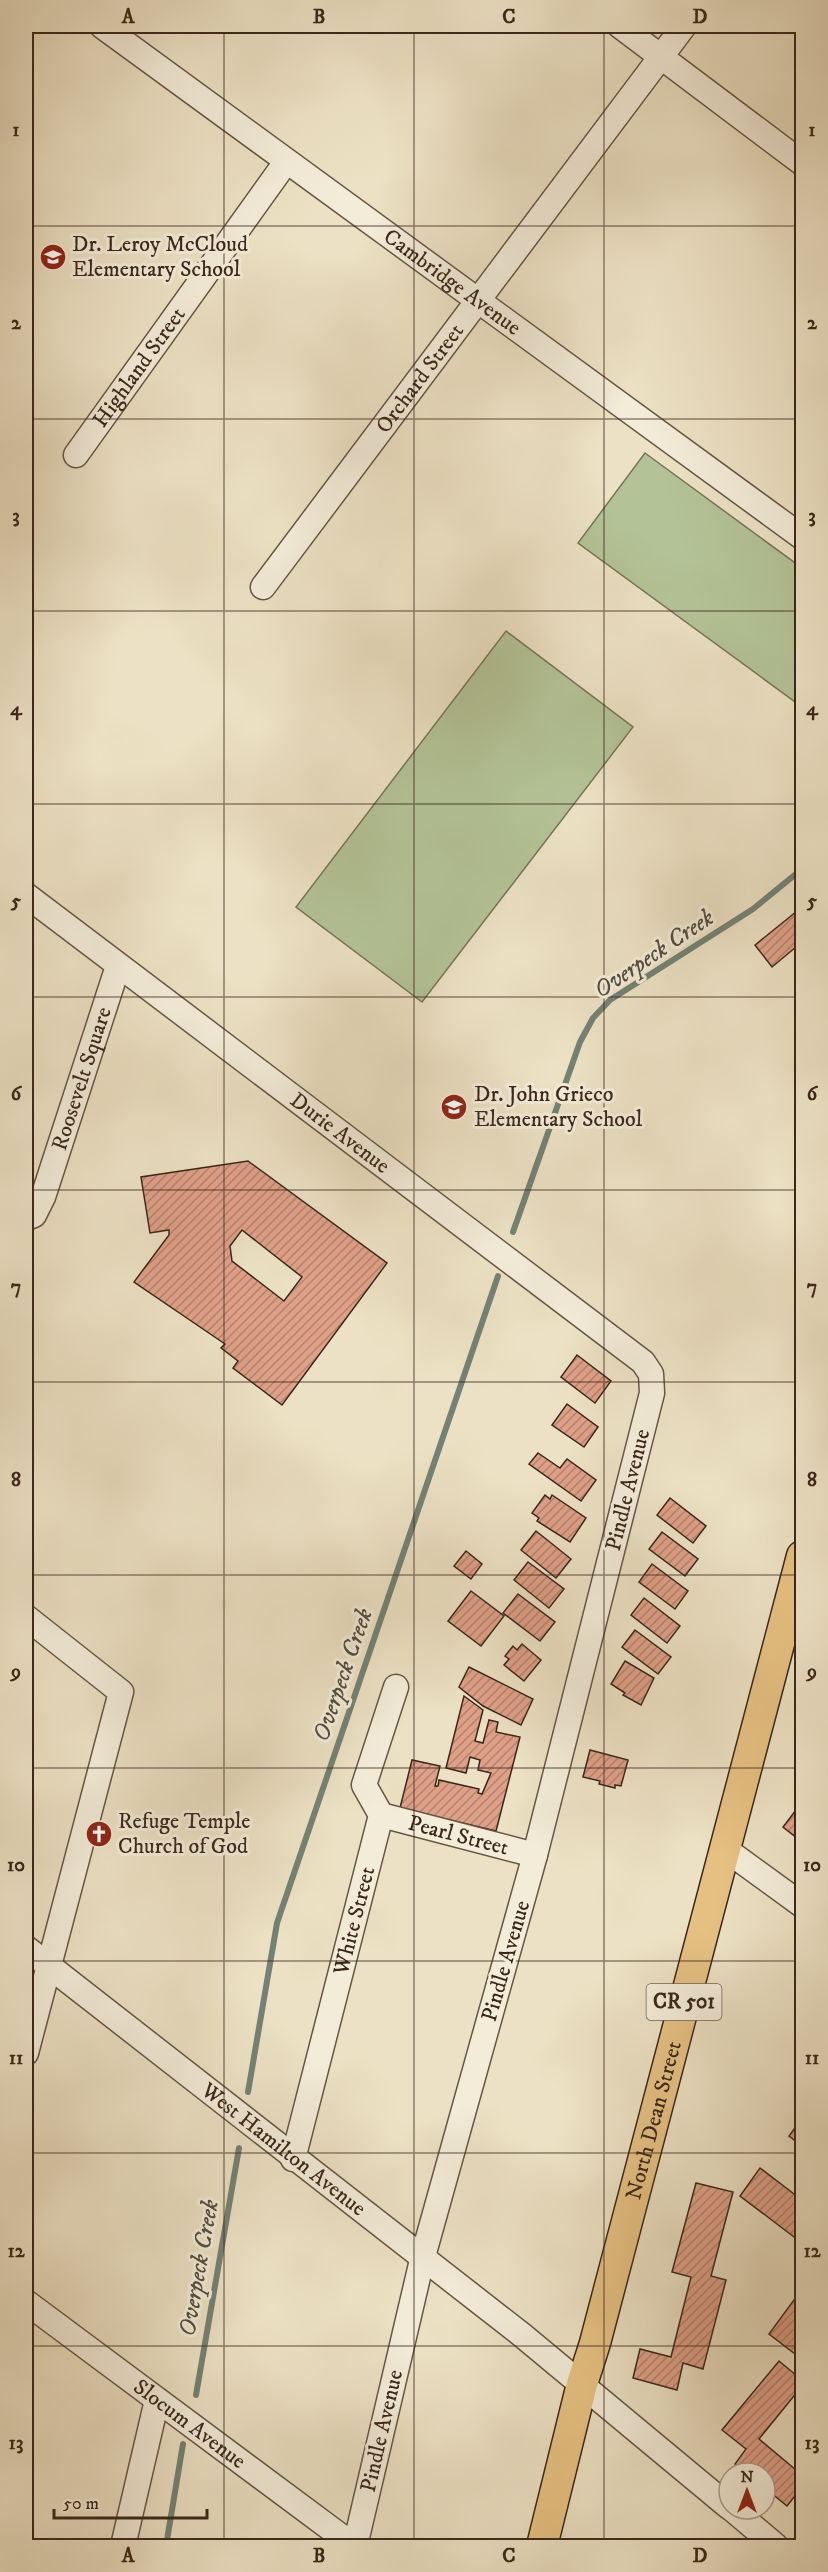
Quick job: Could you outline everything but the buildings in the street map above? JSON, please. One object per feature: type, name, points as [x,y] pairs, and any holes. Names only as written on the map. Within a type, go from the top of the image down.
[{"type":"main road","name":"North Dean Street","points":[[542,2547],[582,2384],[595,2343],[802,1556]]},
{"type":"street","name":"Cambridge Avenue","points":[[102,26],[802,537]]},
{"type":"street","points":[[620,26],[802,163]]},
{"type":"street","name":"Orchard Street","points":[[263,587],[684,26]]},
{"type":"street","name":"Highland Street","points":[[76,455],[286,162]]},
{"type":"street","name":"Durie Avenue","points":[[26,895],[643,1362],[651,1374]]},
{"type":"street","name":"Roosevelt Square","points":[[26,1218],[34,1215],[43,1197],[118,966]]},
{"type":"street","name":"Pindle Avenue","points":[[354,2547],[422,2260],[535,1855],[652,1393],[651,1374]]},
{"type":"street","points":[[26,1617],[121,1692],[26,2053]]},
{"type":"street","points":[[381,1815],[364,1785],[396,1687]]},
{"type":"street","name":"Pearl Street","points":[[381,1815],[535,1855]]},
{"type":"street","name":"White Street","points":[[294,2159],[381,1815]]},
{"type":"street","points":[[725,1849],[802,1905]]},
{"type":"street","name":"West Hamilton Avenue","points":[[26,1948],[541,2351],[717,2497]]},
{"type":"street","name":"Slocum Avenue","points":[[26,2302],[354,2547]]},
{"type":"street","points":[[123,2547],[157,2400]]},
{"type":"street","name":"West Hamilton Avenue","points":[[746,2521],[777,2547]]},
{"type":"green space","points":[[645,453],[802,568],[802,707],[578,543]]},
{"type":"green space","points":[[506,631],[633,727],[422,1002],[296,907]]},
{"type":"waterway","name":"Overpeck Creek","points":[[513,1232],[580,1042],[593,1018],[610,1000],[753,909],[802,869]]},
{"type":"waterway","name":"Overpeck Creek","points":[[248,2092],[277,1923],[498,1276]]},
{"type":"waterway","name":"Overpeck Creek","points":[[196,2395],[239,2148]]},
{"type":"waterway","name":"Overpeck Creek","points":[[166,2546],[183,2444]]},
{"type":"place","name":"Dr. Leroy McCloud Elementary School","points":[[53,257]]},
{"type":"place","name":"Dr. John Grieco Elementary School","points":[[454,1107]]},
{"type":"place","name":"Refuge Temple Church of God","points":[[99,1834]]}]
